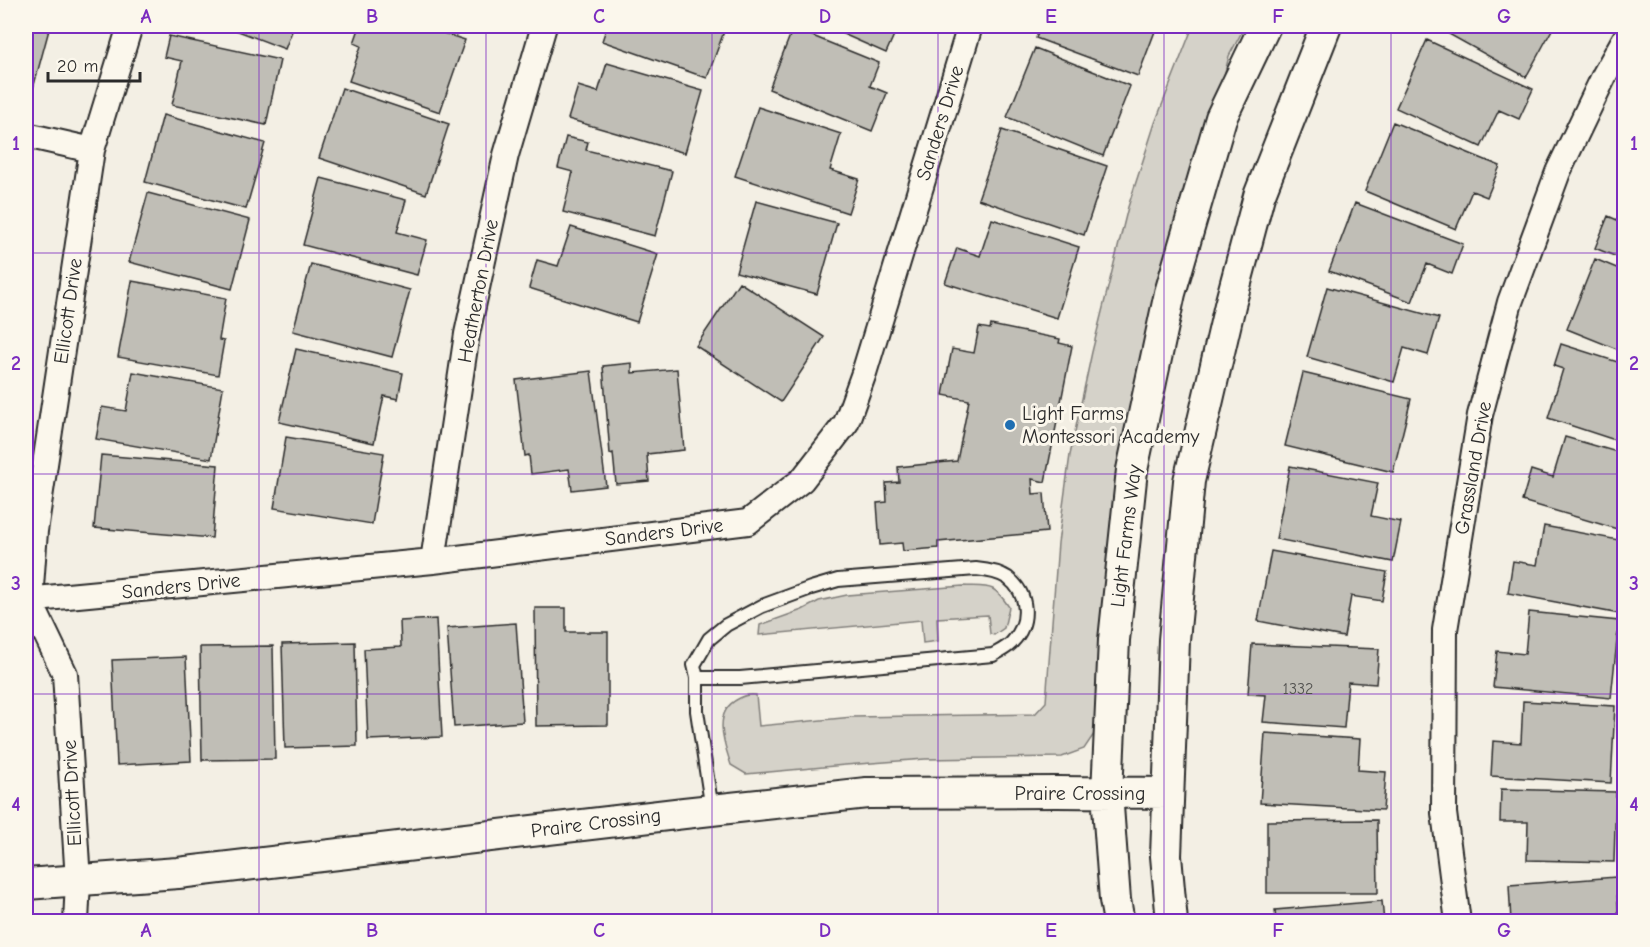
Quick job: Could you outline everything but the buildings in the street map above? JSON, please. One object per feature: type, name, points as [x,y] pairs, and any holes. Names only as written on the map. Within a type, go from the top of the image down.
[{"type":"street","name":"Ellicott Drive","points":[[26,630],[35,531],[92,150],[130,26]]},
{"type":"street","name":"Heatherton Drive","points":[[433,561],[467,334],[506,155],[544,26]]},
{"type":"street","name":"Sanders Drive","points":[[28,600],[433,561],[748,522],[802,480],[846,423],[864,373],[970,26]]},
{"type":"street","name":"Light Farms Way","points":[[1119,921],[1115,900],[1107,793],[1114,640],[1132,470],[1170,293],[1221,118],[1264,26]]},
{"type":"street","points":[[1172,921],[1166,856],[1168,793],[1174,640],[1189,481],[1230,305],[1259,196],[1326,26]]},
{"type":"street","name":"Grassland Drive","points":[[1458,921],[1444,813],[1445,630],[1480,416],[1510,302],[1558,172],[1624,40]]},
{"type":"street","points":[[26,135],[92,150]]},
{"type":"street","name":"Ellicott Drive","points":[[28,600],[65,674],[78,881],[76,921]]},
{"type":"street","name":"Praire Crossing","points":[[26,884],[178,873],[867,793],[1168,793]]},
{"type":"lane","points":[[697,678],[740,678],[993,655],[1013,643],[1024,623],[1026,607],[1019,591],[1008,578],[990,571],[976,569],[838,580],[762,606],[734,620],[709,639],[694,665],[712,810]]},
{"type":"shaded area","points":[[1193,26],[1245,26],[1229,56],[1171,237],[1116,468],[1101,641],[1096,731],[1084,749],[1062,757],[925,759],[746,774],[731,765],[723,738],[725,712],[738,699],[751,695],[756,695],[759,726],[853,717],[1035,714],[1046,702],[1058,543],[1070,455],[1092,352],[1128,207],[1155,123]]},
{"type":"shaded area","points":[[963,586],[990,588],[999,594],[1009,607],[1004,628],[994,635],[990,634],[988,615],[937,618],[938,641],[923,643],[921,620],[759,635],[760,625],[802,610],[819,601],[847,595]]},
{"type":"place","name":"Light Farms Montessori Academy","points":[[1010,425]]}]
